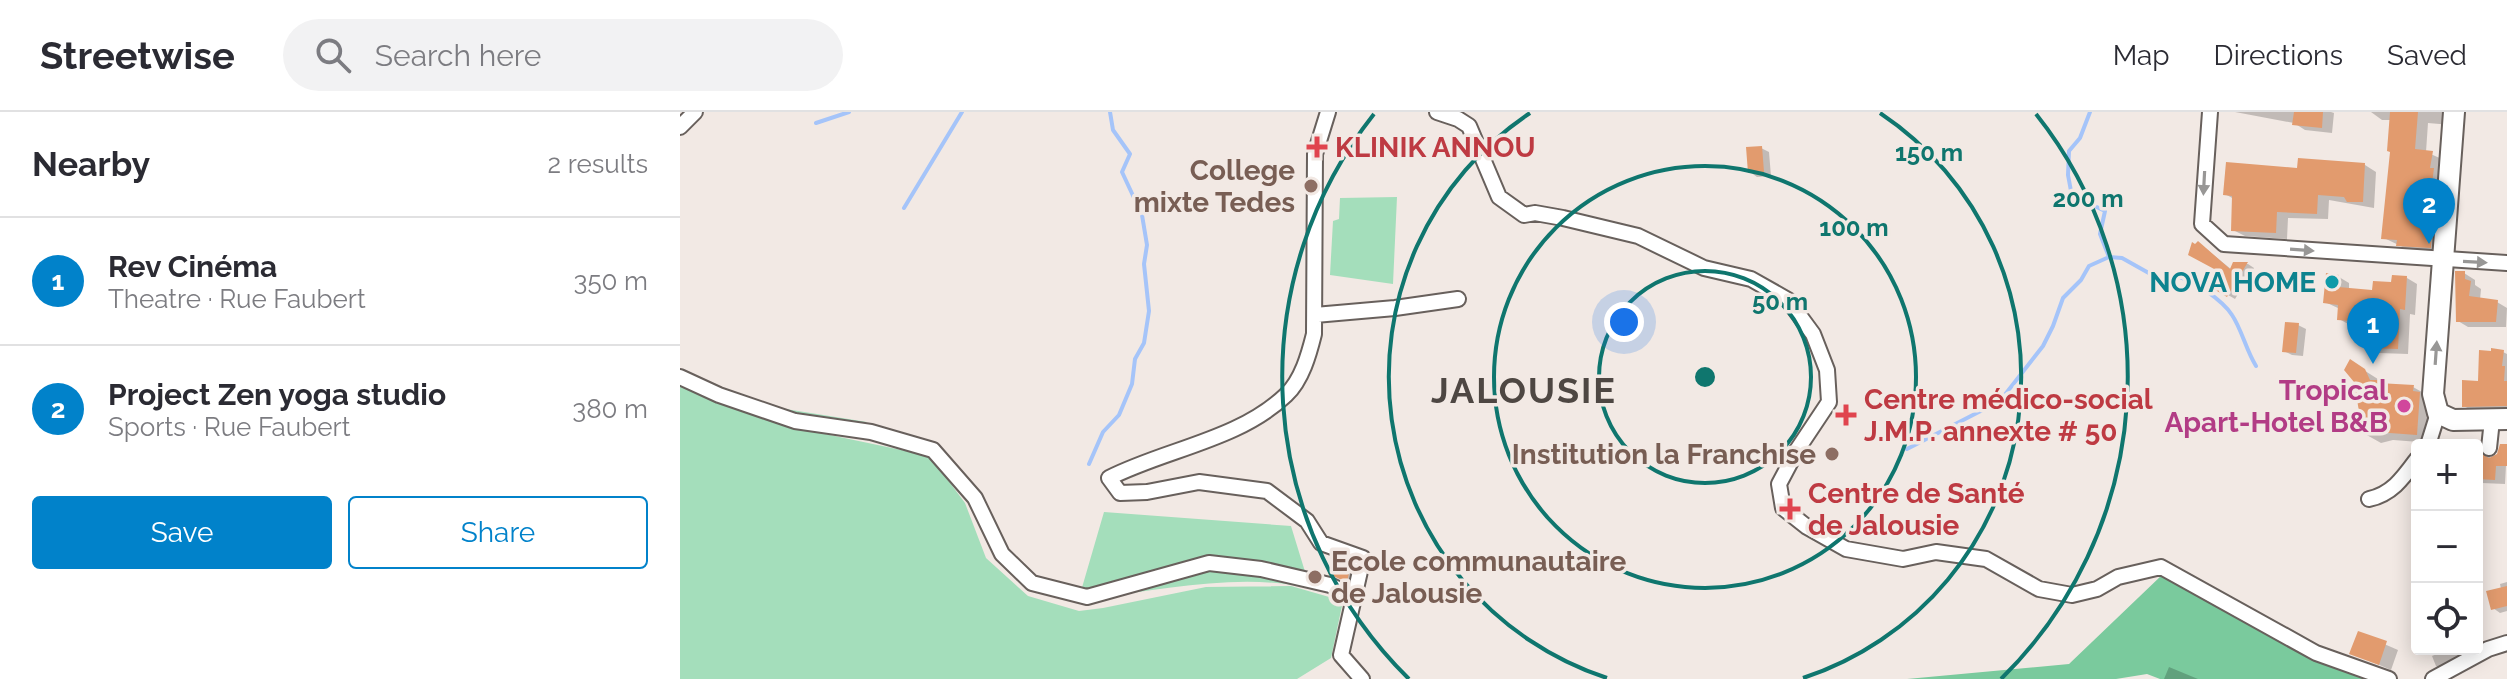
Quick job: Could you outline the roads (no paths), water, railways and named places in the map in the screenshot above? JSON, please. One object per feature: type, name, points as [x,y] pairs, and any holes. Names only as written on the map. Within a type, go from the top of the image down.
[{"type":"main road","points":[[2454,112],[2433,394],[2445,416],[2500,420]]},
{"type":"street","points":[[680,127],[695,112]]},
{"type":"street","points":[[1328,112],[1315,154],[1314,334],[1306,362],[1288,394],[1245,424],[1135,465],[1109,478],[1120,493],[1147,492],[1199,482],[1267,491],[1307,521],[1321,543],[1363,558],[1341,655],[1362,679]]},
{"type":"street","points":[[1437,112],[1469,126],[1499,197],[1509,207],[1524,215],[1535,213],[1563,218],[1638,236],[1704,268],[1751,279],[1788,300],[1813,334],[1827,370],[1829,402],[1779,484],[1783,508],[1807,527],[1846,549],[1903,559],[1936,552],[1986,559],[2039,589],[2072,595],[2097,589],[2118,577],[2161,567],[2316,653],[2389,679]]},
{"type":"street","points":[[2210,112],[2202,224],[2224,244],[2507,263]]},
{"type":"street","points":[[1315,315],[1458,299]]},
{"type":"street","points":[[680,377],[719,395],[795,421],[871,432],[933,450],[975,498],[1002,554],[1032,583],[1087,597],[1209,563],[1261,569],[1330,585],[1354,597]]},
{"type":"street","points":[[2432,439],[2445,416]]},
{"type":"street","points":[[2489,448],[2500,420]]},
{"type":"street","points":[[2369,499],[2383,496],[2411,466]]},
{"type":"street","points":[[2433,679],[2488,649],[2507,643]]},
{"type":"street","points":[[2488,649],[2507,654]]},
{"type":"waterway","points":[[816,123],[849,112]]},
{"type":"waterway","points":[[904,208],[962,112]]},
{"type":"waterway","points":[[1089,464],[1103,432],[1119,415],[1132,384],[1135,359],[1144,343],[1149,311],[1144,264],[1147,245],[1142,215],[1122,172],[1130,154],[1113,130],[1110,112]]},
{"type":"waterway","points":[[2090,112],[2080,138],[2069,151],[2068,175],[2071,191],[2105,211],[2100,234],[2109,257],[2122,258],[2163,281],[2182,278],[2206,291],[2232,315],[2256,366]]},
{"type":"waterway","points":[[1907,449],[2000,401],[2043,346],[2063,298],[2081,280],[2089,266],[2109,257]]},
{"type":"place","name":"KLINIK ANNOU","points":[[1317,147]]},
{"type":"place","name":"College mixte Tedes","points":[[1311,186]]},
{"type":"place","name":"Project Zen yoga studio","points":[[2429,244]]},
{"type":"place","name":"NOVA HOME","points":[[2332,282]]},
{"type":"place","name":"Rev Cinéma","points":[[2373,364]]},
{"type":"place","name":"Tropical Apart-Hotel B&B","points":[[2404,406]]},
{"type":"place","name":"Centre médico-social J.M.P. annexte # 50","points":[[1846,415]]},
{"type":"place","name":"Institution la Franchise","points":[[1832,454]]},
{"type":"place","name":"Centre de Santé de Jalousie","points":[[1790,509]]},
{"type":"place","name":"Ecole communautaire de Jalousie","points":[[1315,577]]},
{"type":"district","name":"JALOUSIE","points":[[1524,390]]}]
